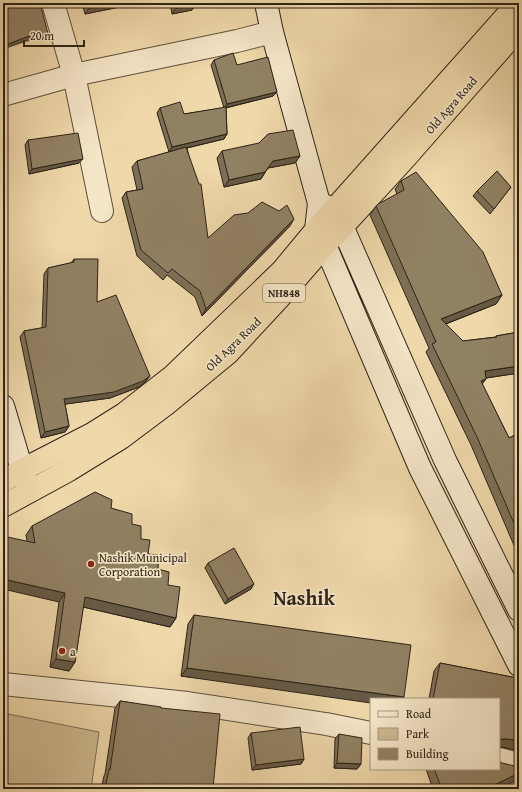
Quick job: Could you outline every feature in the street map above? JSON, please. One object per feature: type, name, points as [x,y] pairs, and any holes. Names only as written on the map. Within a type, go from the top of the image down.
[{"type":"highway","name":"Old Agra Road","points":[[3,506],[69,470],[121,438],[165,405],[228,353],[278,299],[320,238],[332,213],[518,3]]},
{"type":"highway","name":"Old Agra Road","points":[[332,213],[406,157],[519,28]]},
{"type":"highway","name":"Old Agra Road","points":[[3,481],[98,430],[124,414],[173,376],[282,271],[320,238]]},
{"type":"street","points":[[53,3],[74,75],[102,211]]},
{"type":"street","points":[[266,3],[272,32],[332,213],[445,460],[519,610]]},
{"type":"street","points":[[3,95],[74,75],[237,41],[272,32]]},
{"type":"street","points":[[320,238],[420,468],[519,665]]},
{"type":"street","points":[[3,406],[30,492]]},
{"type":"street","points":[[3,684],[188,703],[326,724],[370,733]]},
{"type":"street","points":[[500,759],[519,764]]},
{"type":"green space","points":[[3,713],[99,732],[91,789],[3,789]]},
{"type":"building","points":[[3,3],[40,3],[48,34],[29,36],[3,46]]},
{"type":"building","points":[[88,3],[114,3],[89,8]]},
{"type":"building","points":[[175,3],[196,3],[196,4],[176,8]]},
{"type":"building","points":[[233,53],[237,65],[268,57],[277,92],[227,104],[214,60]]},
{"type":"building","points":[[180,102],[184,114],[226,107],[227,134],[172,147],[160,108]]},
{"type":"building","points":[[293,130],[300,156],[273,161],[265,172],[229,180],[222,151],[259,143],[268,134]]},
{"type":"building","points":[[78,133],[83,159],[32,169],[28,140]]},
{"type":"building","points":[[186,147],[199,184],[201,184],[208,238],[234,215],[248,213],[262,202],[279,211],[287,205],[294,219],[206,309],[200,291],[172,269],[168,273],[141,250],[126,192],[143,189],[137,161]]},
{"type":"building","points":[[497,171],[511,187],[494,209],[477,191]]},
{"type":"building","points":[[416,172],[483,252],[502,295],[441,319],[463,341],[497,337],[496,336],[519,332],[519,366],[485,371],[486,379],[481,381],[509,438],[519,433],[519,535],[477,437],[432,344],[436,342],[376,206],[404,190],[401,181]]},
{"type":"building","points":[[74,259],[98,259],[97,302],[116,295],[150,376],[143,381],[114,392],[64,399],[69,426],[45,432],[24,331],[46,327],[48,268],[74,262]]},
{"type":"building","points":[[95,492],[112,500],[111,508],[132,514],[132,524],[141,526],[141,539],[150,540],[148,554],[159,555],[158,569],[169,572],[168,585],[180,587],[176,618],[85,597],[75,662],[56,659],[65,593],[3,579],[3,536],[35,543],[32,526]]},
{"type":"building","points":[[234,548],[254,584],[228,599],[208,563]]},
{"type":"building","points":[[194,615],[411,645],[404,697],[187,668]]},
{"type":"building","points":[[440,663],[517,678],[519,681],[519,741],[508,739],[500,740],[500,698],[433,698]]},
{"type":"building","points":[[120,701],[161,708],[220,714],[213,789],[105,789],[109,769],[110,770]]},
{"type":"building","points":[[300,727],[304,759],[256,765],[251,733]]},
{"type":"building","points":[[339,734],[362,738],[361,764],[337,763]]},
{"type":"building","points":[[500,762],[519,767],[519,773],[486,789],[442,789],[434,770],[500,770]]},
{"type":"place","name":"Nashik Municipal Corporation","points":[[91,564]]},
{"type":"place","name":"a","points":[[62,651]]},
{"type":"district","name":"Nashik","points":[[304,597]]}]
